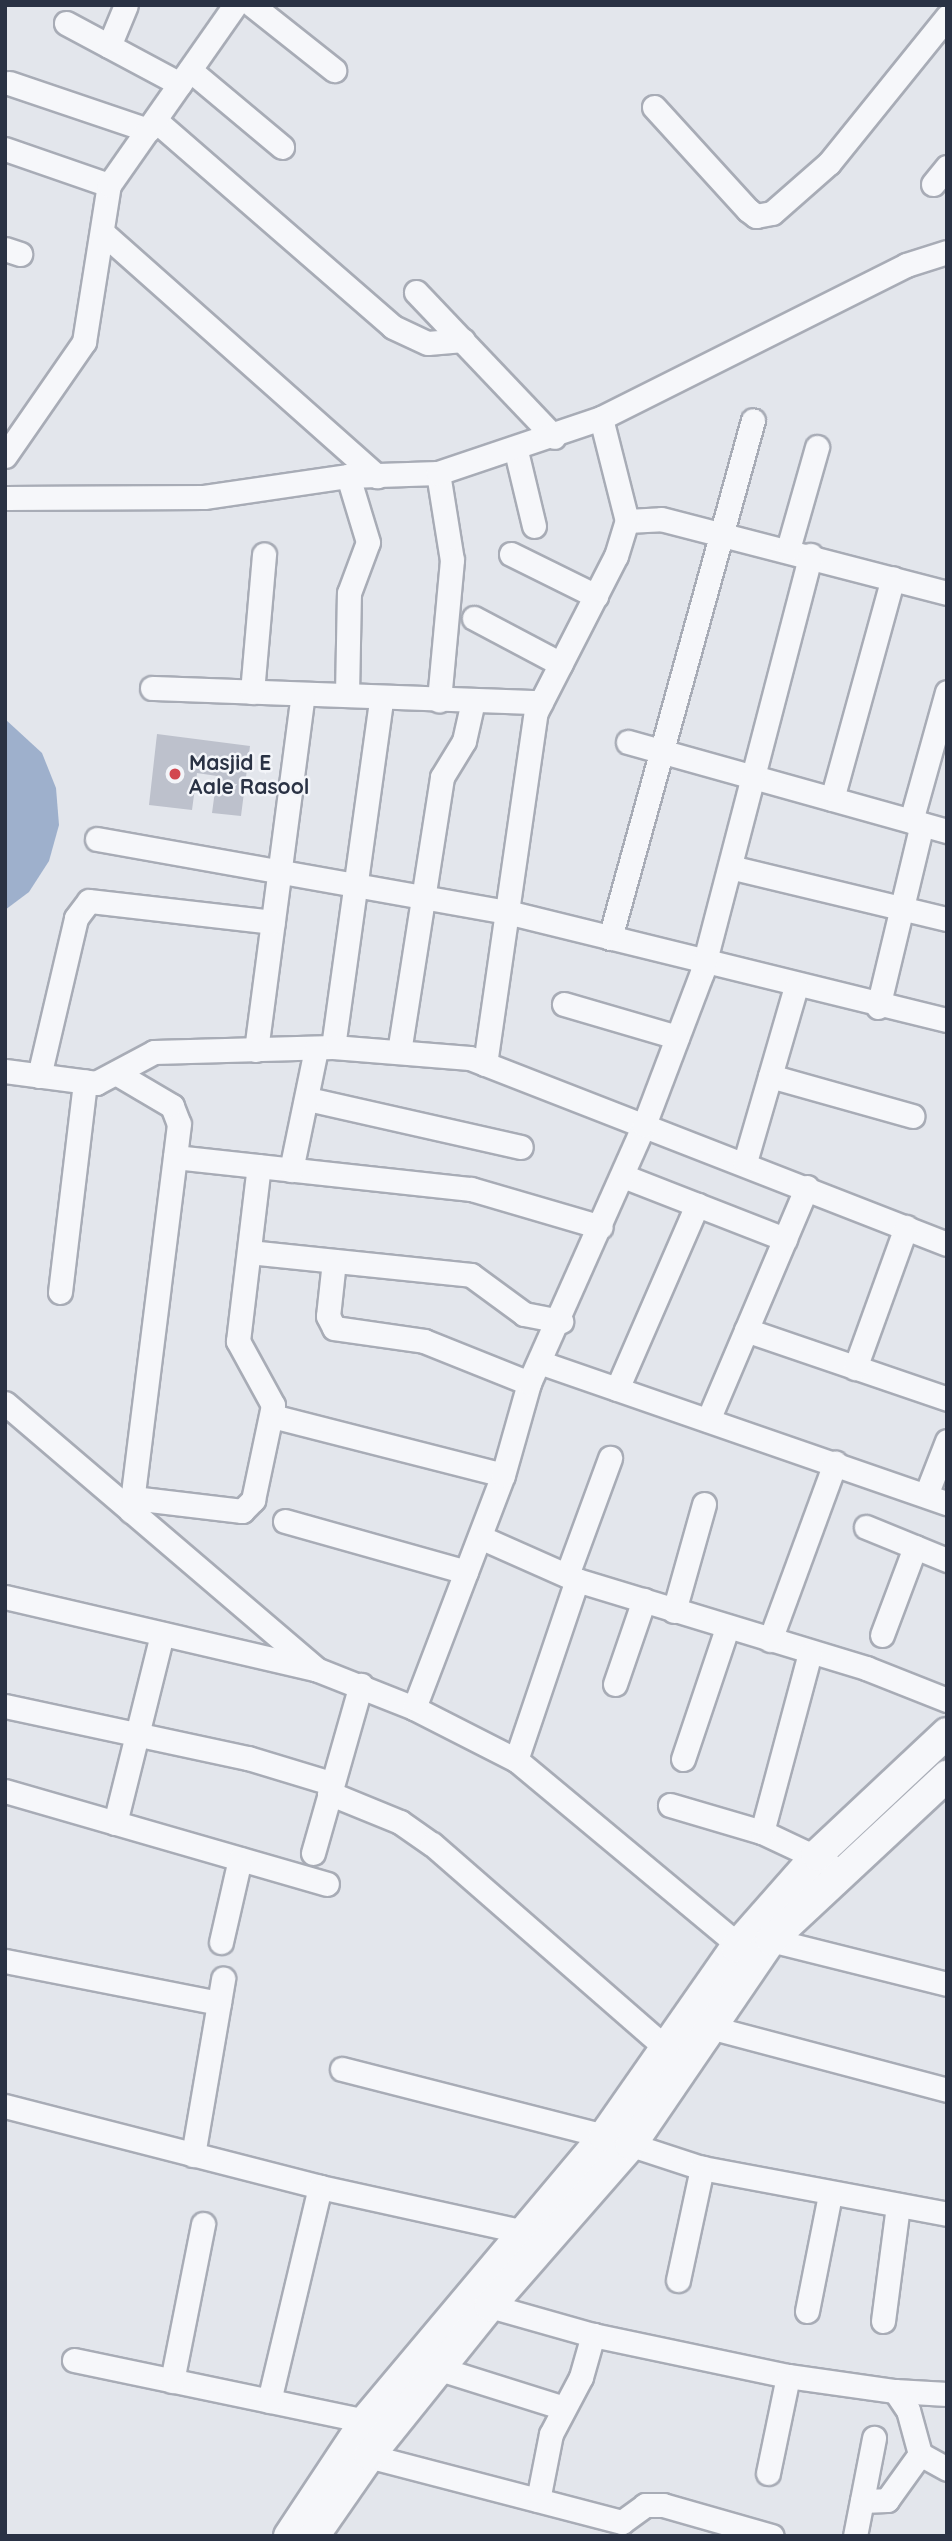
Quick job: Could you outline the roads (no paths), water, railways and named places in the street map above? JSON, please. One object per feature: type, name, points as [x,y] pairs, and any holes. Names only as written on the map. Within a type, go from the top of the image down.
[{"type":"street","points":[[109,46],[126,5]]},
{"type":"street","points":[[5,456],[84,342],[109,185],[235,5]]},
{"type":"street","points":[[252,5],[334,71]]},
{"type":"street","points":[[654,107],[748,210],[756,215],[772,213],[830,163],[947,17]]},
{"type":"street","points":[[66,23],[109,46],[185,77],[282,147]]},
{"type":"street","points":[[9,83],[151,125],[393,327],[428,343],[463,340]]},
{"type":"street","points":[[5,149],[109,185]]},
{"type":"street","points":[[102,232],[377,476]]},
{"type":"street","points":[[5,498],[204,496],[348,476],[438,473],[516,451],[601,418],[906,264],[947,252]]},
{"type":"street","points":[[416,292],[554,437]]},
{"type":"street","points":[[485,1064],[541,702],[596,596],[627,521],[601,418]]},
{"type":"street","points":[[610,938],[718,533],[754,420]]},
{"type":"street","points":[[788,549],[817,447]]},
{"type":"street","points":[[516,451],[534,526]]},
{"type":"street","points":[[438,473],[452,560],[439,700]]},
{"type":"street","points":[[347,695],[349,593],[368,541],[348,476]]},
{"type":"street","points":[[627,521],[661,519],[788,549],[947,593]]},
{"type":"street","points":[[511,554],[596,596]]},
{"type":"street","points":[[251,692],[264,555]]},
{"type":"street","points":[[414,1708],[481,1537],[503,1475],[530,1383],[561,1321],[623,1176],[705,962],[811,555]]},
{"type":"street","points":[[832,799],[893,578]]},
{"type":"street","points":[[474,618],[561,664]]},
{"type":"street","points":[[152,688],[347,695],[381,699],[541,702]]},
{"type":"street","points":[[878,1007],[902,908],[916,822],[947,692]]},
{"type":"street","points":[[256,1050],[303,694]]},
{"type":"street","points":[[290,1170],[324,1048],[356,884],[381,699]]},
{"type":"street","points":[[399,1052],[426,897],[442,777],[464,741],[474,701]]},
{"type":"street","points":[[628,742],[947,831]]},
{"type":"street","points":[[97,839],[507,912],[878,1007],[947,1020]]},
{"type":"street","points":[[730,867],[947,919]]},
{"type":"street","points":[[39,1076],[76,918],[89,901],[273,922]]},
{"type":"street","points":[[745,1162],[796,986]]},
{"type":"street","points":[[564,1004],[677,1037]]},
{"type":"street","points":[[5,1071],[96,1083],[154,1052],[324,1048],[399,1052],[485,1064],[745,1162],[947,1244]]},
{"type":"street","points":[[116,1073],[178,1113],[175,1157],[132,1505]]},
{"type":"street","points":[[770,1076],[912,1116]]},
{"type":"street","points":[[60,1292],[85,1081]]},
{"type":"street","points":[[308,1099],[521,1147]]},
{"type":"street","points":[[175,1157],[471,1189],[601,1227]]},
{"type":"street","points":[[132,1505],[242,1511],[249,1507],[272,1416],[271,1395],[237,1340],[259,1166]]},
{"type":"street","points":[[623,1176],[785,1239]]},
{"type":"street","points":[[708,1420],[807,1187]]},
{"type":"street","points":[[617,1388],[697,1205]]},
{"type":"street","points":[[855,1368],[906,1227]]},
{"type":"street","points":[[249,1252],[471,1275],[524,1314],[561,1321]]},
{"type":"street","points":[[334,1261],[328,1316],[334,1328],[424,1341],[530,1383]]},
{"type":"street","points":[[747,1330],[947,1399]]},
{"type":"street","points":[[539,1362],[936,1499],[947,1441]]},
{"type":"street","points":[[5,1403],[132,1505],[318,1670]]},
{"type":"street","points":[[272,1416],[503,1475]]},
{"type":"street","points":[[516,1760],[610,1458]]},
{"type":"street","points":[[770,1640],[835,1463]]},
{"type":"street","points":[[674,1611],[704,1504]]},
{"type":"street","points":[[285,1521],[466,1572]]},
{"type":"street","points":[[866,1527],[947,1560]]},
{"type":"street","points":[[481,1537],[572,1577],[947,1700]]},
{"type":"street","points":[[882,1634],[915,1547]]},
{"type":"street","points":[[615,1684],[644,1600]]},
{"type":"street","points":[[7,1603],[162,1634],[318,1670],[360,1685],[414,1708],[516,1760],[755,1948],[947,1984]]},
{"type":"street","points":[[683,1759],[727,1628]]},
{"type":"street","points":[[115,1823],[162,1634]]},
{"type":"street","points":[[762,1832],[810,1653]]},
{"type":"street","points":[[313,1853],[360,1685]]},
{"type":"street","points":[[5,1706],[138,1734],[330,1788],[400,1822],[432,1844],[676,2058]]},
{"type":"street","points":[[314,2536],[357,2453],[365,2421],[477,2302],[618,2140],[755,1948],[817,1855],[947,1733]]},
{"type":"street","points":[[676,2058],[713,2028],[755,1948],[947,1776]]},
{"type":"street","points":[[5,1791],[327,1884]]},
{"type":"street","points":[[670,1805],[762,1832],[817,1855],[842,1872]]},
{"type":"street","points":[[221,1942],[240,1859]]},
{"type":"street","points":[[5,1961],[219,2003]]},
{"type":"street","points":[[193,2155],[223,1979]]},
{"type":"street","points":[[713,2028],[947,2091]]},
{"type":"street","points":[[342,2069],[618,2140],[702,2168],[830,2195],[947,2214]]},
{"type":"street","points":[[5,2106],[320,2188],[520,2231]]},
{"type":"street","points":[[289,2536],[357,2453],[440,2369],[520,2231],[618,2140]]},
{"type":"street","points":[[678,2280],[702,2168]]},
{"type":"street","points":[[269,2401],[320,2188]]},
{"type":"street","points":[[807,2311],[830,2195]]},
{"type":"street","points":[[883,2321],[898,2205]]},
{"type":"street","points":[[172,2381],[203,2224]]},
{"type":"street","points":[[477,2302],[593,2335],[788,2376],[895,2391],[947,2394]]},
{"type":"street","points":[[538,2500],[551,2434],[581,2377],[593,2335]]},
{"type":"street","points":[[74,2360],[365,2421]]},
{"type":"street","points":[[440,2369],[564,2408]]},
{"type":"street","points":[[768,2473],[788,2376]]},
{"type":"street","points":[[895,2391],[908,2410],[920,2454],[947,2469]]},
{"type":"street","points":[[855,2536],[874,2438]]},
{"type":"street","points":[[357,2453],[622,2522],[645,2505],[663,2505],[727,2530],[772,2536]]},
{"type":"street","points":[[862,2501],[887,2500],[920,2454]]},
{"type":"water","points":[[5,719],[42,753],[56,788],[59,825],[49,861],[29,892],[5,910]]},
{"type":"place","name":"Masjid E Aale Rasool","points":[[175,774]]}]
